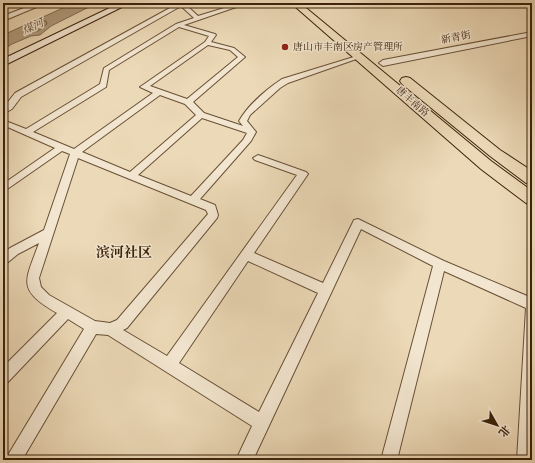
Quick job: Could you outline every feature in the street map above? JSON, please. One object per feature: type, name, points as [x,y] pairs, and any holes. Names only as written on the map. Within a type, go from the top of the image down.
[{"type":"main road","points":[[3,63],[126,3]]},
{"type":"main road","name":"唐丰南路","points":[[295,3],[486,165],[532,198]]},
{"type":"main road","name":"唐丰南路","points":[[308,3],[495,153],[532,179]]},
{"type":"street","points":[[3,19],[43,3]]},
{"type":"street","points":[[3,112],[18,95],[182,4],[198,19]]},
{"type":"street","points":[[27,132],[103,85],[106,69],[178,26],[239,5]]},
{"type":"street","points":[[178,26],[213,35],[207,43],[144,87],[188,102],[201,116],[252,132]]},
{"type":"street","name":"新青街","points":[[384,63],[532,34]]},
{"type":"street","points":[[188,102],[242,57],[232,49],[207,43]]},
{"type":"street","points":[[252,132],[243,121],[247,114],[277,86],[292,79],[359,57]]},
{"type":"street","points":[[158,93],[75,152],[33,278],[35,290],[45,299],[93,327],[110,330],[262,423]]},
{"type":"street","points":[[131,176],[201,116]]},
{"type":"street","points":[[3,122],[211,208],[213,215],[122,324],[110,330]]},
{"type":"street","points":[[192,201],[247,141],[252,132]]},
{"type":"street","points":[[3,189],[62,147]]},
{"type":"street","points":[[169,365],[303,174],[258,158]]},
{"type":"street","points":[[244,460],[358,223],[440,264],[532,304]]},
{"type":"street","points":[[3,260],[14,251],[48,234]]},
{"type":"street","points":[[246,255],[325,290]]},
{"type":"street","points":[[389,460],[440,264]]},
{"type":"street","points":[[525,460],[532,309]]},
{"type":"street","points":[[3,377],[67,311]]},
{"type":"street","points":[[13,460],[93,327]]},
{"type":"water","name":"煤河","points":[[74,3],[97,3],[51,26],[40,35],[31,36],[12,44],[3,50],[3,35]]},
{"type":"place","name":"唐山市丰南区房产管理所","points":[[285,47]]},
{"type":"district","name":"滨河社区","points":[[124,253]]}]
